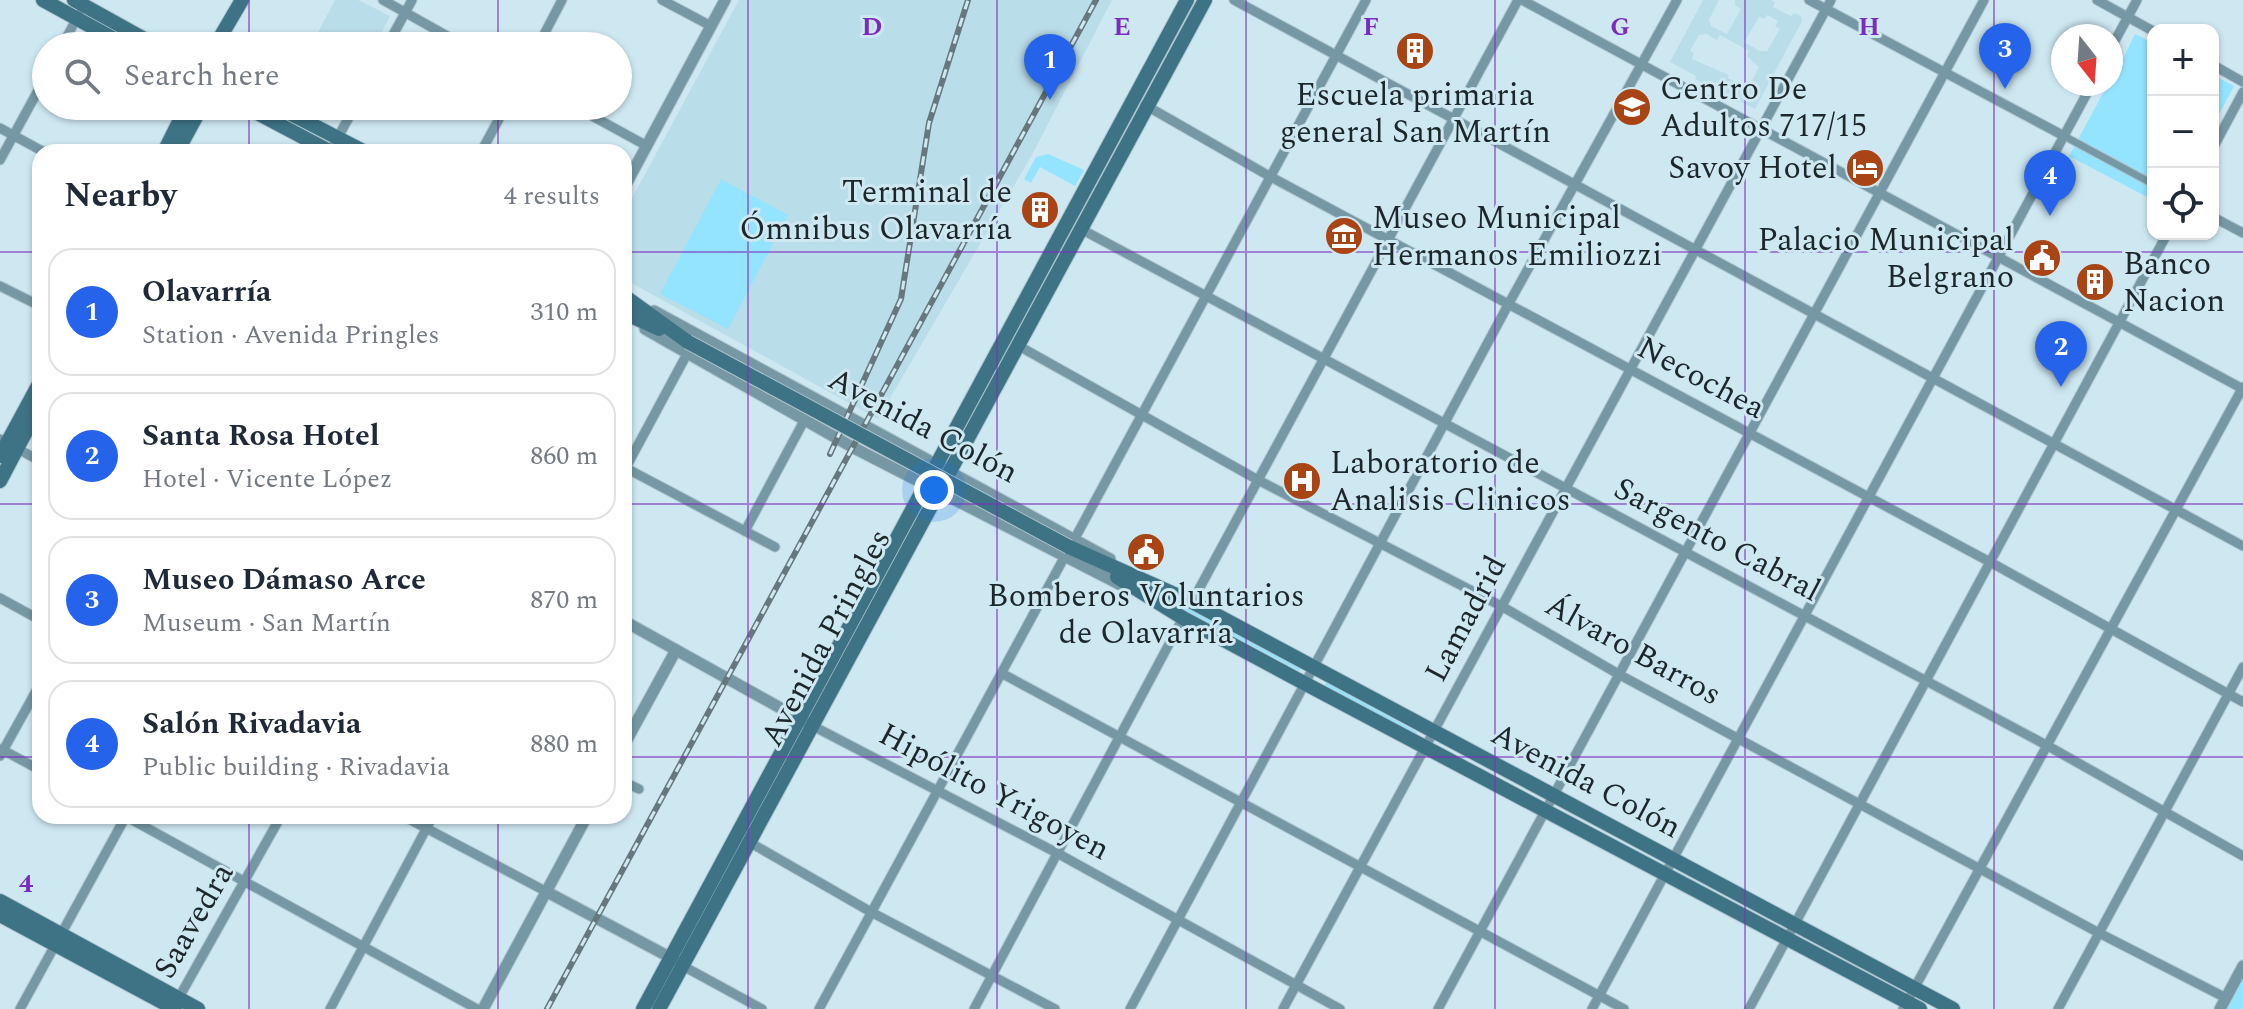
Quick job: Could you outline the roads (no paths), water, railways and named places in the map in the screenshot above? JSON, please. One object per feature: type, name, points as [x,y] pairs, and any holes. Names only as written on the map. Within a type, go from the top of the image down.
[{"type":"main road","points":[[43,0],[80,6],[130,32]]},
{"type":"main road","points":[[223,32],[242,0]]},
{"type":"main road","points":[[234,32],[251,0]]},
{"type":"main road","name":"Avenida Pringles","points":[[942,468],[1017,345],[1079,228],[1141,103],[1187,0]]},
{"type":"main road","name":"Avenida Pringles","points":[[659,1009],[677,961],[942,468],[1141,103],[1205,0]]},
{"type":"main road","points":[[80,6],[111,32]]},
{"type":"main road","points":[[168,144],[180,120]]},
{"type":"main road","points":[[181,144],[194,120]]},
{"type":"main road","points":[[270,120],[315,144]]},
{"type":"main road","points":[[304,120],[351,144]]},
{"type":"main road","name":"Avenida Colón","points":[[632,311],[688,348],[1069,548],[1183,618],[1910,1007]]},
{"type":"main road","points":[[0,481],[6,447],[32,397]]},
{"type":"main road","points":[[6,447],[32,415]]},
{"type":"main road","name":"Avenida Colón","points":[[1069,548],[1192,602],[1953,1009]]},
{"type":"main road","name":"Avenida Pringles","points":[[643,1009],[677,961],[749,842],[805,722]]},
{"type":"main road","points":[[0,901],[57,939],[175,1006],[198,1009]]},
{"type":"main road","points":[[0,915],[57,939]]},
{"type":"street","points":[[383,0],[440,32]]},
{"type":"street","points":[[394,32],[412,0]]},
{"type":"street","points":[[545,32],[562,0]]},
{"type":"street","points":[[662,0],[711,26]]},
{"type":"street","points":[[632,173],[725,0]]},
{"type":"street","points":[[1234,0],[2243,546]]},
{"type":"street","points":[[819,1009],[1366,0]]},
{"type":"street","points":[[1192,602],[1520,0],[2243,388],[1915,988],[1910,1007]]},
{"type":"street","points":[[1130,1009],[1508,305],[1677,0]]},
{"type":"street","points":[[1809,0],[1829,5],[2147,181]]},
{"type":"street","points":[[1438,1009],[1984,0]]},
{"type":"street","points":[[2097,0],[2147,28]]},
{"type":"street","points":[[2123,26],[2137,0]]},
{"type":"street","name":"Lamadrid","points":[[1283,1009],[1427,748],[1694,248],[1829,5]]},
{"type":"street","points":[[68,32],[80,6]]},
{"type":"street","points":[[2219,68],[2243,82]]},
{"type":"street","points":[[2219,137],[2243,92]]},
{"type":"street","points":[[1592,1009],[2086,96]]},
{"type":"street","points":[[0,160],[32,102]]},
{"type":"street","name":"Necochea","points":[[1141,103],[1271,177],[1990,562],[2243,702]]},
{"type":"street","points":[[334,144],[347,120]]},
{"type":"street","points":[[485,144],[498,120]]},
{"type":"street","points":[[600,120],[647,146]]},
{"type":"street","points":[[0,128],[32,145]]},
{"type":"street","points":[[2219,220],[2243,233]]},
{"type":"street","name":"Sargento Cabral","points":[[1079,228],[2048,746],[2243,856]]},
{"type":"street","points":[[1749,1009],[2056,445],[2164,240]]},
{"type":"street","points":[[0,286],[32,302]]},
{"type":"street","name":"Avenida Colón","points":[[632,310],[942,468],[1069,548]]},
{"type":"street","name":"Álvaro Barros","points":[[1017,345],[1258,480],[1503,607],[1620,675],[2226,998]]},
{"type":"street","points":[[632,455],[688,348]]},
{"type":"street","name":"Avenida Colón","points":[[688,348],[805,419],[932,488],[1069,548]]},
{"type":"street","points":[[745,531],[805,419]]},
{"type":"street","points":[[6,447],[32,458]]},
{"type":"street","points":[[632,472],[775,547]]},
{"type":"street","points":[[0,598],[32,616]]},
{"type":"street","points":[[974,1009],[1183,618]]},
{"type":"street","name":"Hipólito Yrigoyen","points":[[632,625],[805,722],[1057,853],[1340,1009]]},
{"type":"street","points":[[632,730],[676,650]]},
{"type":"street","points":[[2058,1009],[2243,667]]},
{"type":"street","points":[[1003,674],[1624,1009]]},
{"type":"street","points":[[32,698],[1,751],[32,766]]},
{"type":"street","points":[[632,786],[639,789]]},
{"type":"street","points":[[20,1009],[122,824]]},
{"type":"street","points":[[140,824],[480,1009],[549,893],[583,824]]},
{"type":"street","name":"Saavedra","points":[[175,1006],[247,883],[277,824]]},
{"type":"street","points":[[417,824],[762,1009]]},
{"type":"street","points":[[330,1009],[429,824]]},
{"type":"street","points":[[749,842],[871,912],[1055,1009]]},
{"type":"street","points":[[2220,1009],[2243,966]]},
{"type":"railway","points":[[830,454],[901,299],[929,123],[968,0]]},
{"type":"railway","points":[[547,1009],[1096,0]]},
{"type":"place","name":"Escuela primaria general San Martín","points":[[1415,51]]},
{"type":"place","name":"Museo Dámaso Arce","points":[[2005,89]]},
{"type":"place","name":"Olavarría","points":[[1050,100]]},
{"type":"place","name":"Centro De Adultos 717/15","points":[[1632,107]]},
{"type":"place","name":"Savoy Hotel","points":[[1865,168]]},
{"type":"place","name":"Terminal de Ómnibus Olavarría","points":[[1040,210]]},
{"type":"place","name":"Salón Rivadavia","points":[[2050,216]]},
{"type":"place","name":"Museo Municipal Hermanos Emiliozzi","points":[[1344,236]]},
{"type":"place","name":"Palacio Municipal Belgrano","points":[[2042,258]]},
{"type":"place","name":"Banco Nacion","points":[[2095,282]]},
{"type":"place","name":"Santa Rosa Hotel","points":[[2061,387]]},
{"type":"place","name":"Laboratorio de Analisis Clinicos","points":[[1302,481]]},
{"type":"place","name":"Bomberos Voluntarios de Olavarría","points":[[1146,552]]}]
